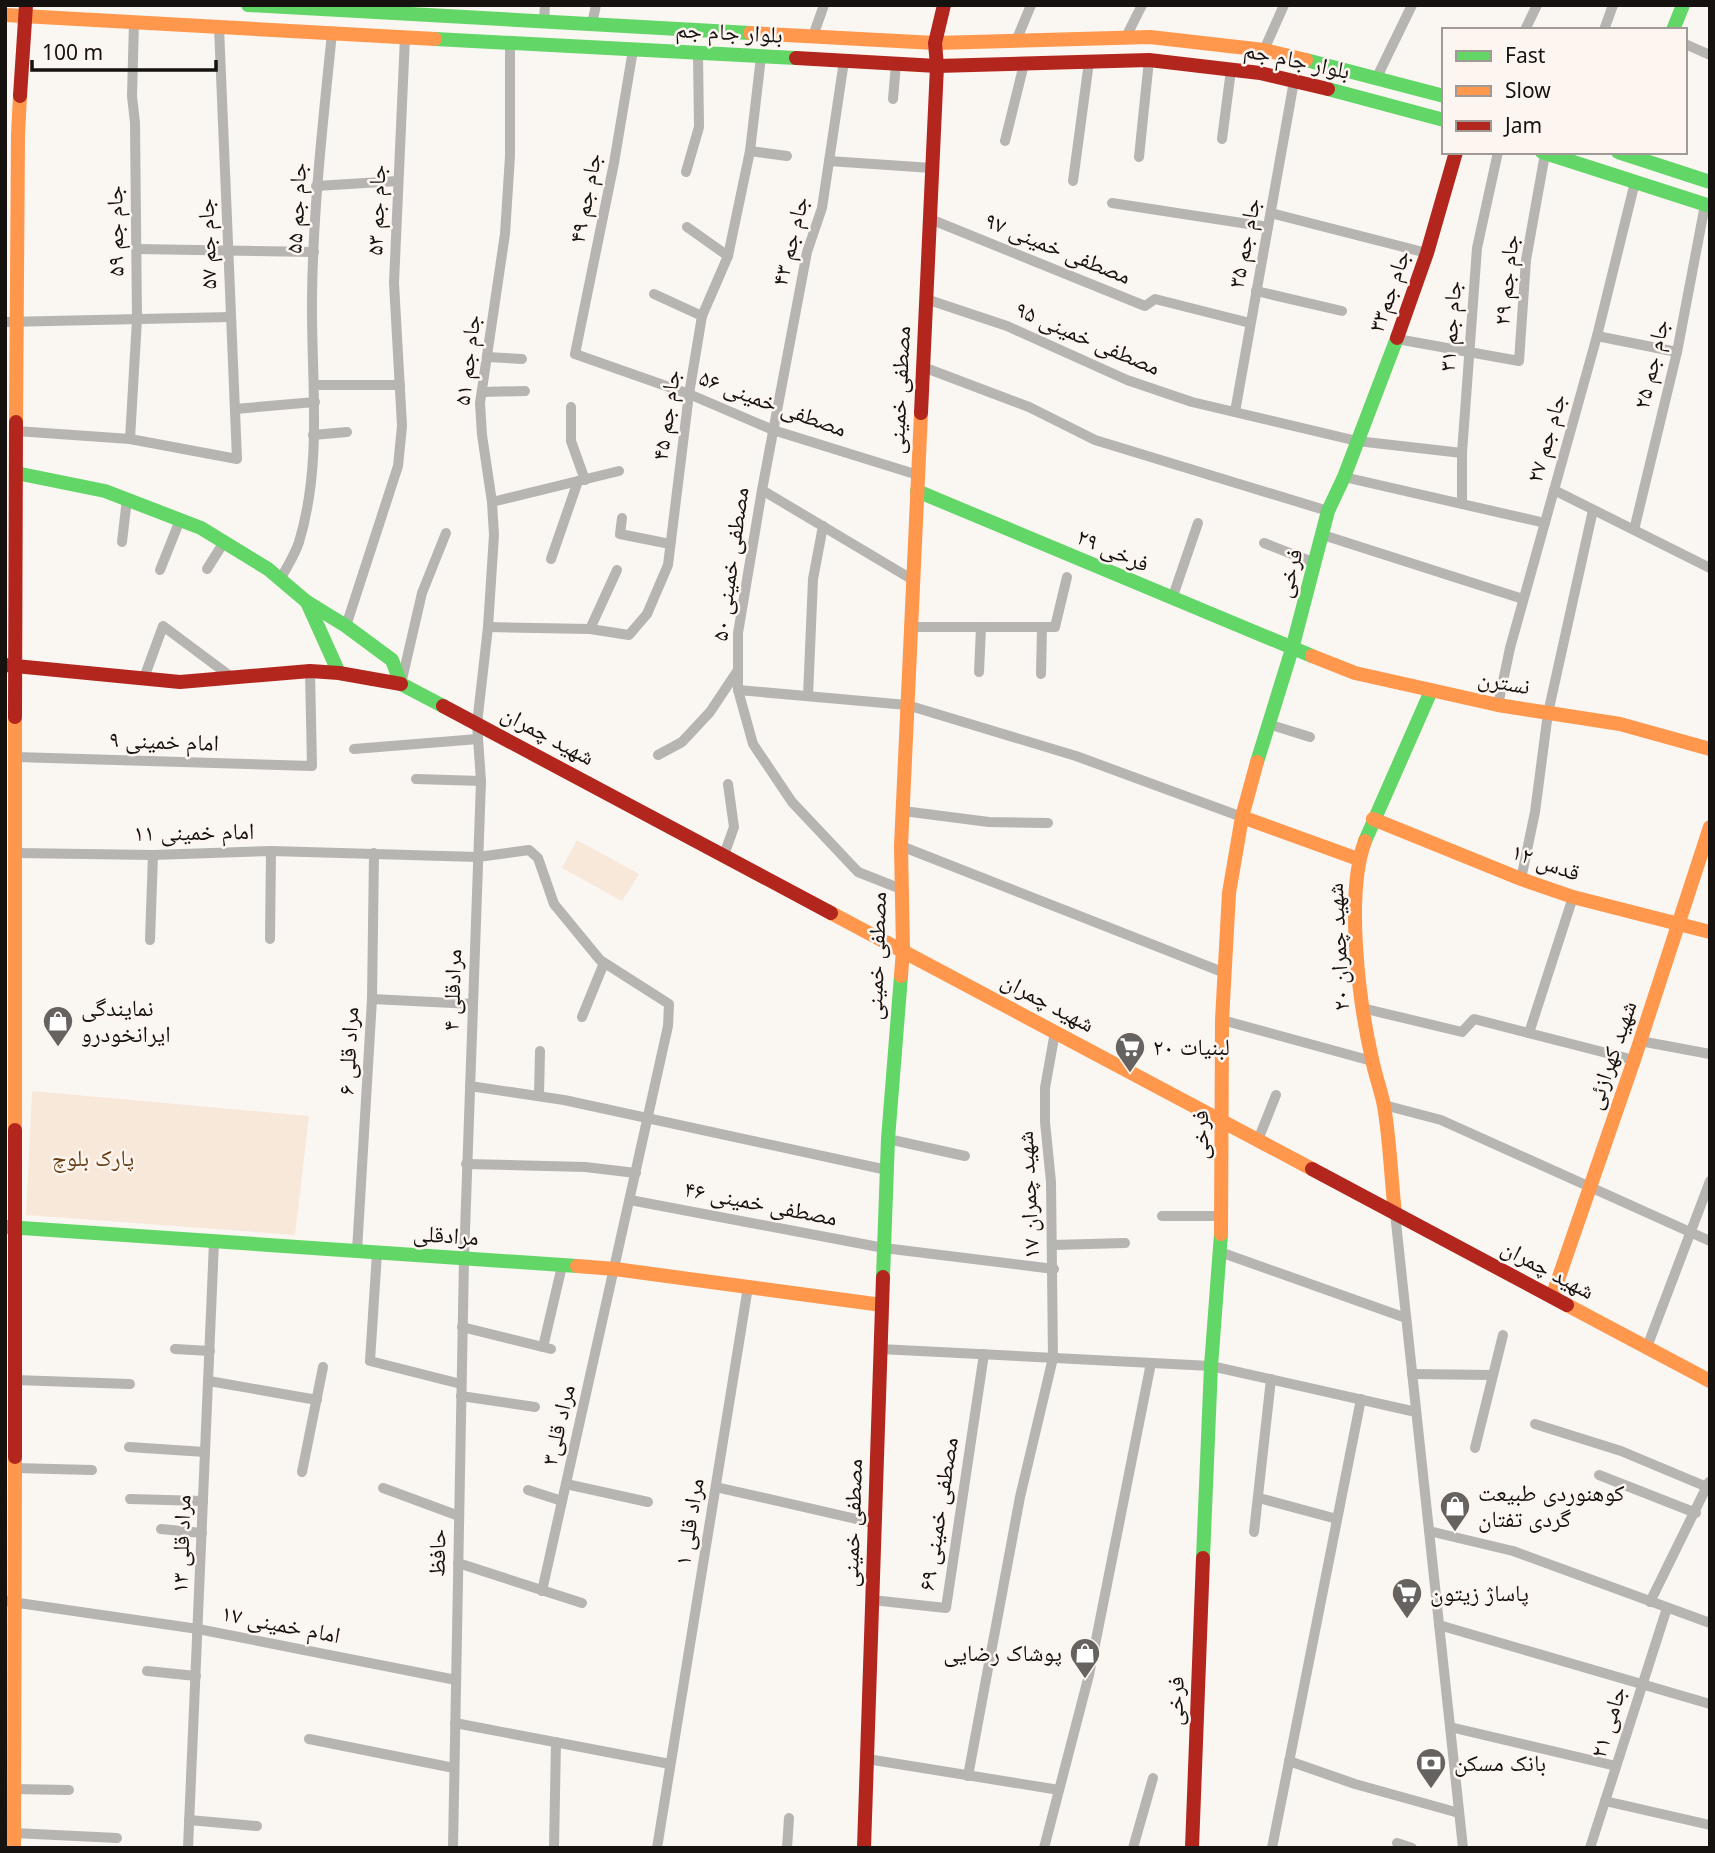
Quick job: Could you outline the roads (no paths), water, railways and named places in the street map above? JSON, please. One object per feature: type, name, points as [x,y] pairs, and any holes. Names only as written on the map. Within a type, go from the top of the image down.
[{"type":"street","name":"بلوار جام جم","points":[[248,5],[475,11],[544,22],[935,43],[1150,37],[1264,50],[1442,95]]},
{"type":"street","points":[[544,22],[545,5]]},
{"type":"street","points":[[592,24],[596,5]]},
{"type":"street","points":[[813,36],[824,5]]},
{"type":"street","points":[[935,43],[944,5]]},
{"type":"street","points":[[1016,41],[1031,5]]},
{"type":"street","points":[[1126,37],[1142,5]]},
{"type":"street","points":[[1260,73],[1264,50],[1284,5]]},
{"type":"street","points":[[1377,78],[1412,5]]},
{"type":"street","points":[[1526,28],[1537,5]]},
{"type":"street","points":[[1605,28],[1613,5]]},
{"type":"street","points":[[1674,28],[1683,5]]},
{"type":"street","name":"بلوار جام جم","points":[[5,15],[26,10],[134,22],[937,66],[1149,60],[1260,73],[1442,119]]},
{"type":"street","points":[[26,10],[11,322],[16,431],[10,665],[16,757],[10,1124],[10,1331],[15,1380],[10,1602],[11,1780],[14,1840],[117,1838]]},
{"type":"street","name":"جام جم ۵۹","points":[[130,439],[137,319],[135,123],[132,96],[134,22]]},
{"type":"street","name":"جام جم ۵۷","points":[[130,439],[237,458],[219,27]]},
{"type":"street","name":"جام جم ۵۵","points":[[280,580],[299,544],[310,491],[315,402],[312,299],[316,186],[332,33]]},
{"type":"street","name":"جام جم ۵۳","points":[[346,626],[398,467],[402,425],[394,282],[405,37]]},
{"type":"street","name":"جام جم ۵۱","points":[[477,724],[488,627],[494,535],[482,435],[482,392],[505,234],[510,156],[510,43]]},
{"type":"street","name":"مصطفی خمینی","points":[[864,1848],[888,1139],[903,950],[902,811],[937,66],[935,43]]},
{"type":"street","points":[[1687,45],[1710,55]]},
{"type":"street","name":"جام جم ۴۹","points":[[575,354],[614,163],[633,50]]},
{"type":"street","points":[[686,172],[699,127],[698,53]]},
{"type":"street","name":"جام جم ۴۵","points":[[488,627],[590,629],[629,635],[647,614],[668,565],[689,394],[702,316],[728,256],[750,151],[761,57]]},
{"type":"street","points":[[1139,157],[1149,60]]},
{"type":"street","name":"جام جم ۴۳","points":[[773,430],[807,251],[822,208],[844,61]]},
{"type":"street","points":[[1073,181],[1089,62]]},
{"type":"street","points":[[893,99],[896,64]]},
{"type":"street","points":[[1005,141],[1024,64]]},
{"type":"street","points":[[1222,139],[1231,70]]},
{"type":"street","name":"جام جم ۳۵","points":[[1234,412],[1294,81]]},
{"type":"street","points":[[750,151],[787,156]]},
{"type":"street","name":"جام جم۳۳","points":[[1357,441],[1397,340],[1427,253],[1455,154]]},
{"type":"street","name":"جام جم ۳۱","points":[[1462,504],[1462,453],[1477,248],[1498,154]]},
{"type":"street","name":"جام جم ۲۹","points":[[1469,352],[1519,361],[1526,260],[1544,154]]},
{"type":"street","points":[[1547,154],[1707,206]]},
{"type":"street","points":[[1626,154],[1710,182]]},
{"type":"street","points":[[829,162],[932,168]]},
{"type":"street","points":[[316,186],[398,181]]},
{"type":"street","name":"جام جم ۲۷","points":[[1498,705],[1510,648],[1597,336],[1636,182]]},
{"type":"street","points":[[1112,203],[1268,227]]},
{"type":"street","name":"جام جم ۲۵","points":[[1634,530],[1677,352],[1707,206]]},
{"type":"street","points":[[1271,213],[1427,253]]},
{"type":"street","name":"مصطفی خمینی ۹۷","points":[[930,219],[1145,306],[1155,299],[1250,323]]},
{"type":"street","points":[[687,227],[728,256]]},
{"type":"street","points":[[137,249],[314,252]]},
{"type":"street","points":[[1256,291],[1342,311]]},
{"type":"street","points":[[654,294],[702,316]]},
{"type":"street","name":"مصطفی خمینی ۹۵","points":[[926,299],[1007,326],[1127,380],[1192,402],[1357,441],[1462,453]]},
{"type":"street","points":[[11,322],[231,317]]},
{"type":"street","points":[[1597,336],[1677,352]]},
{"type":"street","points":[[1397,340],[1469,352]]},
{"type":"street","name":"مصطفی خمینی ۵۶","points":[[575,354],[689,394],[773,430],[918,475]]},
{"type":"street","points":[[487,357],[522,359]]},
{"type":"street","points":[[923,367],[1029,407],[1096,440],[1328,511]]},
{"type":"street","points":[[314,385],[400,385]]},
{"type":"street","points":[[482,392],[526,391]]},
{"type":"street","points":[[235,409],[315,402]]},
{"type":"street","points":[[551,559],[581,481],[571,441],[571,407]]},
{"type":"street","name":"مصطفی خمینی ۵۰","points":[[773,430],[738,633],[738,690],[753,744],[792,802],[858,872],[901,889]]},
{"type":"street","points":[[16,431],[130,439]]},
{"type":"street","points":[[313,435],[347,432]]},
{"type":"street","name":"فرخی","points":[[1192,1848],[1210,1366],[1222,1216],[1222,1020],[1229,893],[1242,817],[1292,649],[1328,511],[1357,441]]},
{"type":"street","points":[[492,502],[619,471]]},
{"type":"street","points":[[16,473],[106,491],[201,528],[268,569],[307,602],[346,626],[392,660],[401,684]]},
{"type":"street","points":[[1344,477],[1545,523]]},
{"type":"street","points":[[762,490],[913,580]]},
{"type":"street","name":"فرخی ۲۹","points":[[917,491],[1292,649]]},
{"type":"street","points":[[1554,491],[1710,568]]},
{"type":"street","points":[[122,542],[127,499]]},
{"type":"street","points":[[1521,879],[1535,812],[1548,713],[1593,510]]},
{"type":"street","points":[[622,518],[620,534],[670,544]]},
{"type":"street","points":[[160,570],[180,520]]},
{"type":"street","points":[[1172,599],[1198,523]]},
{"type":"street","points":[[808,696],[813,579],[823,526]]},
{"type":"street","points":[[401,684],[422,593],[446,533]]},
{"type":"street","points":[[1323,535],[1523,599]]},
{"type":"street","points":[[207,569],[224,542]]},
{"type":"street","points":[[1264,543],[1315,563]]},
{"type":"street","points":[[590,629],[617,570]]},
{"type":"street","points":[[911,627],[1055,627],[1067,577]]},
{"type":"street","points":[[307,602],[339,673]]},
{"type":"street","points":[[144,677],[163,626],[230,676]]},
{"type":"street","points":[[979,672],[981,627]]},
{"type":"street","points":[[1041,674],[1042,627]]},
{"type":"street","name":"نسترن","points":[[1292,649],[1355,673],[1498,705],[1619,724],[1710,749]]},
{"type":"street","name":"شهید چمران","points":[[10,665],[180,682],[310,671],[339,673],[401,684],[1710,1381]]},
{"type":"street","points":[[658,755],[682,742],[710,712],[738,670]]},
{"type":"street","name":"امام خمینی ۹","points":[[16,757],[312,766],[310,671]]},
{"type":"street","points":[[738,690],[907,705],[1076,756],[1358,859]]},
{"type":"street","name":"شهید چمران ۲۰","points":[[1395,1213],[1384,1105],[1362,1008],[1354,914],[1358,859],[1373,819],[1431,691]]},
{"type":"street","name":"مرادقلی ۴","points":[[464,1259],[481,781],[477,724]]},
{"type":"street","points":[[1268,724],[1310,737]]},
{"type":"street","points":[[354,749],[478,739]]},
{"type":"street","points":[[416,779],[481,781]]},
{"type":"street","points":[[724,855],[734,827],[728,784]]},
{"type":"street","points":[[902,811],[989,822],[1048,823]]},
{"type":"street","name":"قدس ۱۲","points":[[1373,819],[1521,879],[1573,897],[1710,932]]},
{"type":"street","name":"شهید کهرازئی","points":[[1552,1297],[1634,1060],[1710,827]]},
{"type":"street","points":[[901,846],[1225,973]]},
{"type":"street","name":"امام خمینی ۱۱","points":[[16,853],[153,855],[271,851],[478,857],[529,850],[538,858],[554,904],[604,963]]},
{"type":"street","points":[[270,939],[271,851]]},
{"type":"street","name":"مراد قلی ۶","points":[[357,1251],[372,999],[374,853]]},
{"type":"street","points":[[150,940],[153,855]]},
{"type":"street","points":[[1530,1034],[1573,897]]},
{"type":"street","points":[[582,1017],[604,963]]},
{"type":"street","name":"مراد قلی۳","points":[[542,1591],[668,1026],[669,1004],[604,963]]},
{"type":"street","points":[[372,999],[473,1004]]},
{"type":"street","points":[[1362,1008],[1462,1032],[1474,1019],[1634,1060]]},
{"type":"street","points":[[1222,1020],[1372,1061]]},
{"type":"street","name":"شهید چمران ۱۷","points":[[968,1776],[1020,1497],[1053,1358],[1054,1269],[1045,1088],[1055,1032]]},
{"type":"street","points":[[1640,1041],[1710,1054]]},
{"type":"street","points":[[538,1096],[540,1051]]},
{"type":"street","points":[[470,1086],[538,1096],[887,1170]]},
{"type":"street","points":[[1258,1140],[1276,1095]]},
{"type":"street","points":[[1384,1105],[1441,1120],[1710,1241]]},
{"type":"street","points":[[888,1139],[965,1156]]},
{"type":"street","points":[[466,1164],[585,1167],[636,1173]]},
{"type":"street","points":[[1647,1347],[1710,1181]]},
{"type":"street","name":"مصطفی خمینی ۴۶","points":[[630,1200],[884,1248],[1054,1269]]},
{"type":"street","points":[[1395,1213],[1463,1848]]},
{"type":"street","points":[[1162,1216],[1222,1216]]},
{"type":"street","name":"مرادقلی","points":[[10,1228],[615,1269],[882,1305]]},
{"type":"street","name":"مراد قلی ۱۳","points":[[188,1848],[214,1242]]},
{"type":"street","points":[[1053,1245],[1125,1243]]},
{"type":"street","points":[[1220,1252],[1406,1318]]},
{"type":"street","points":[[377,1253],[370,1361],[461,1390],[535,1407]]},
{"type":"street","name":"حافظ","points":[[453,1848],[464,1259]]},
{"type":"street","points":[[463,1327],[547,1348],[562,1266]]},
{"type":"street","name":"مراد قلی ۱","points":[[657,1848],[748,1287]]},
{"type":"street","points":[[1475,1448],[1503,1335]]},
{"type":"street","points":[[175,1349],[210,1351]]},
{"type":"street","points":[[880,1349],[1210,1366],[1416,1412]]},
{"type":"street","name":"مصطفی خمینی ۶۹","points":[[872,1600],[946,1608],[984,1354]]},
{"type":"street","points":[[1044,1848],[1089,1675],[1151,1363]]},
{"type":"street","points":[[302,1472],[323,1367]]},
{"type":"street","points":[[1412,1374],[1492,1375]]},
{"type":"street","points":[[15,1380],[131,1384]]},
{"type":"street","points":[[1255,1532],[1271,1380]]},
{"type":"street","points":[[209,1381],[317,1400]]},
{"type":"street","points":[[1272,1848],[1361,1399]]},
{"type":"street","points":[[1535,1424],[1621,1451],[1708,1484],[1650,1602]]},
{"type":"street","points":[[129,1447],[205,1452]]},
{"type":"street","points":[[15,1468],[92,1470]]},
{"type":"street","points":[[1599,1475],[1696,1513]]},
{"type":"street","points":[[566,1484],[648,1502]]},
{"type":"street","points":[[716,1487],[874,1523]]},
{"type":"street","points":[[383,1488],[459,1516]]},
{"type":"street","points":[[528,1490],[562,1501]]},
{"type":"street","points":[[1259,1498],[1338,1519]]},
{"type":"street","points":[[130,1499],[203,1501]]},
{"type":"street","points":[[161,1530],[202,1533]]},
{"type":"street","points":[[1429,1531],[1513,1551],[1710,1623]]},
{"type":"street","points":[[458,1563],[582,1604]]},
{"type":"street","name":"امام خمینی ۱۷","points":[[10,1602],[198,1629],[456,1680]]},
{"type":"street","name":"جامی ۲۱","points":[[1590,1848],[1667,1608]]},
{"type":"street","points":[[1439,1625],[1710,1704]]},
{"type":"street","points":[[147,1671],[196,1676]]},
{"type":"street","points":[[455,1723],[670,1764]]},
{"type":"street","points":[[1450,1727],[1616,1766]]},
{"type":"street","points":[[309,1739],[454,1768]]},
{"type":"street","points":[[554,1848],[556,1742]]},
{"type":"street","points":[[867,1759],[1059,1790]]},
{"type":"street","points":[[1289,1761],[1354,1784],[1459,1813]]},
{"type":"street","points":[[1133,1848],[1153,1778]]},
{"type":"street","points":[[11,1780],[69,1790]]},
{"type":"street","points":[[1605,1801],[1710,1825]]},
{"type":"street","points":[[787,1848],[789,1818]]},
{"type":"street","points":[[189,1820],[257,1826]]},
{"type":"street","points":[[1396,1843],[1412,1848]]},
{"type":"place","name":"نمایندگی ایرانخودرو","points":[[58,1048]]},
{"type":"place","name":"لبنیات ۲۰","points":[[1130,1074]]},
{"type":"place","name":"کوهنوردی طبیعت گردی تفتان","points":[[1455,1533]]},
{"type":"place","name":"پاساژ زیتون","points":[[1407,1620]]},
{"type":"place","name":"پوشاک رضایی","points":[[1085,1680]]},
{"type":"place","name":"بانک مسکن","points":[[1431,1790]]},
{"type":"park label","name":"پارک بلوچ","points":[[93,1158]]}]
